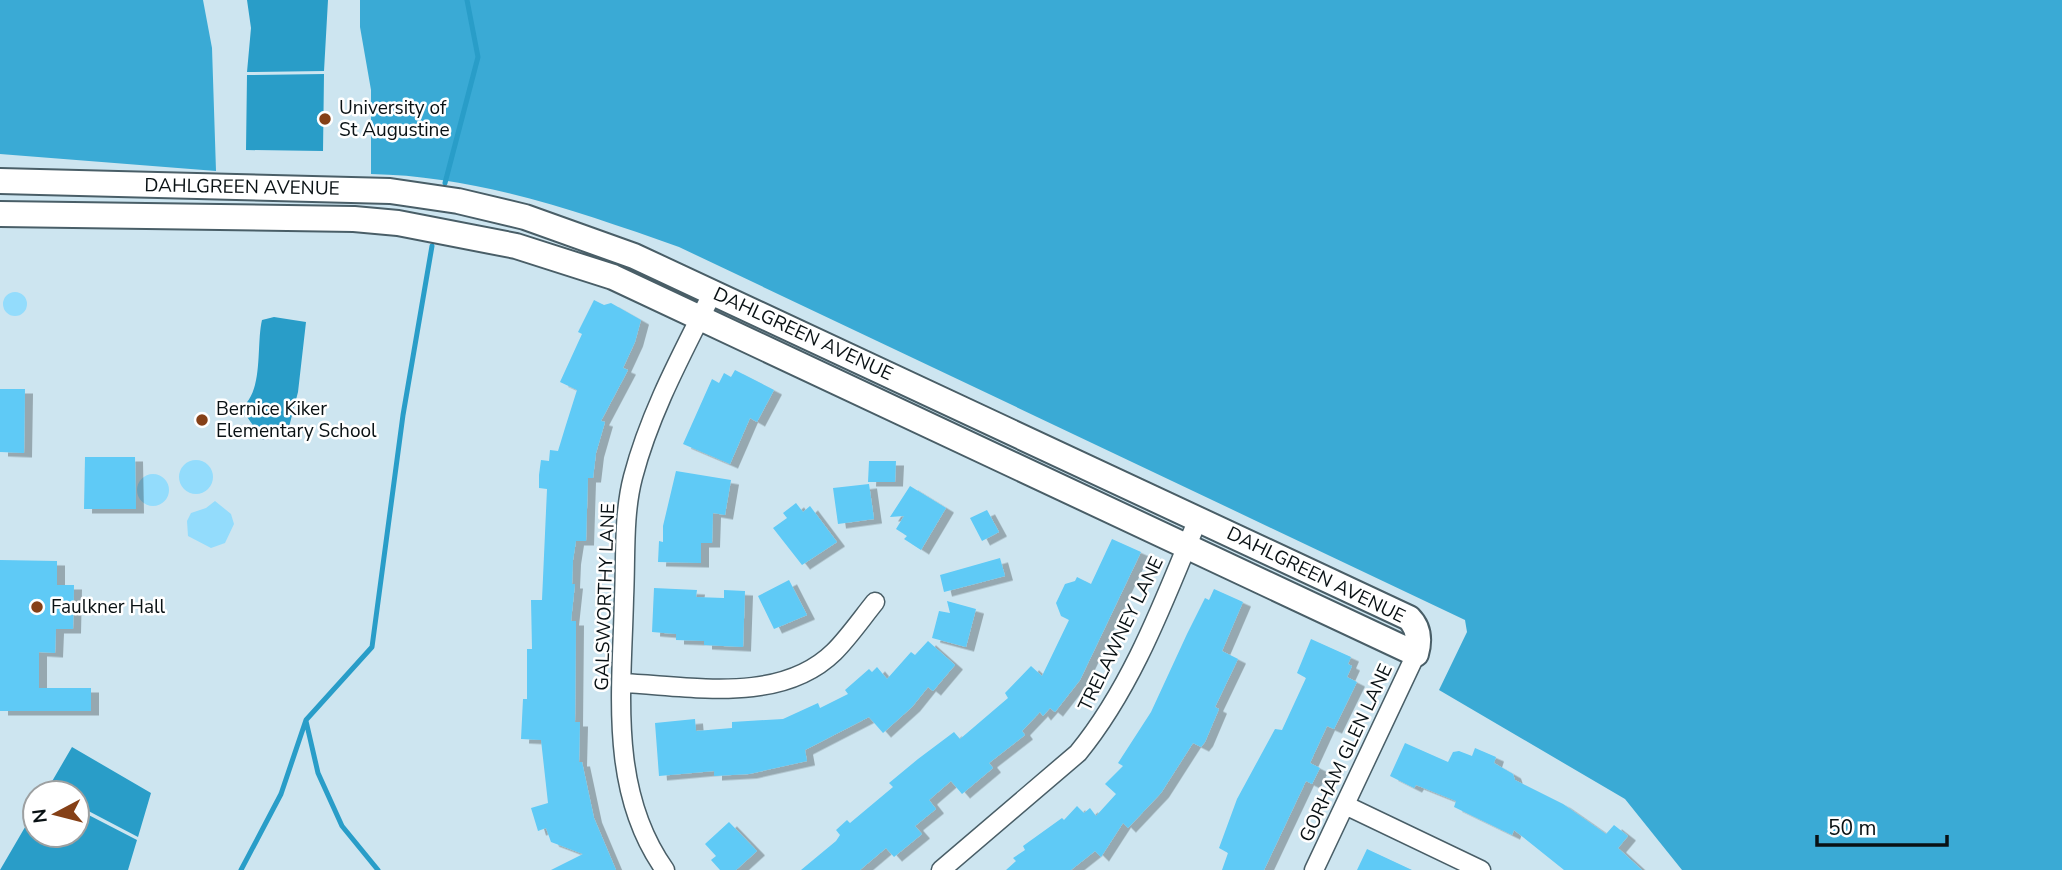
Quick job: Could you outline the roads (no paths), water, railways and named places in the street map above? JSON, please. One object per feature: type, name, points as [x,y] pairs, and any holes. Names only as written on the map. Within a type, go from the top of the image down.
[{"type":"street","name":"DAHLGREEN AVENUE","points":[[0,181],[345,189],[419,195],[525,216],[570,231],[713,292],[1409,618],[1419,637],[1416,654],[590,268],[516,246],[427,227],[354,219],[0,214]]},
{"type":"street","name":"GALSWORTHY LANE","points":[[665,870],[648,840],[630,796],[622,754],[626,524],[632,480],[655,411],[713,292]]},
{"type":"street","name":"TRELAWNEY LANE","points":[[942,870],[1078,753],[1097,731],[1120,692],[1198,519]]},
{"type":"street","points":[[622,683],[744,688],[782,681],[802,673],[833,653],[875,602]]},
{"type":"street","name":"GORHAM GLEN LANE","points":[[1314,870],[1416,654]]},
{"type":"street","points":[[1345,805],[1481,870]]},
{"type":"waterway","points":[[445,183],[478,57],[467,0]]},
{"type":"waterway","points":[[241,870],[281,794],[306,720],[372,647],[403,415],[432,246]]},
{"type":"waterway","points":[[306,721],[318,773],[342,826],[378,870]]},
{"type":"place","name":"University of St Augustine","points":[[325,119]]},
{"type":"place","name":"Bernice Kiker Elementary School","points":[[202,420]]},
{"type":"place","name":"Faulkner Hall","points":[[37,607]]}]
